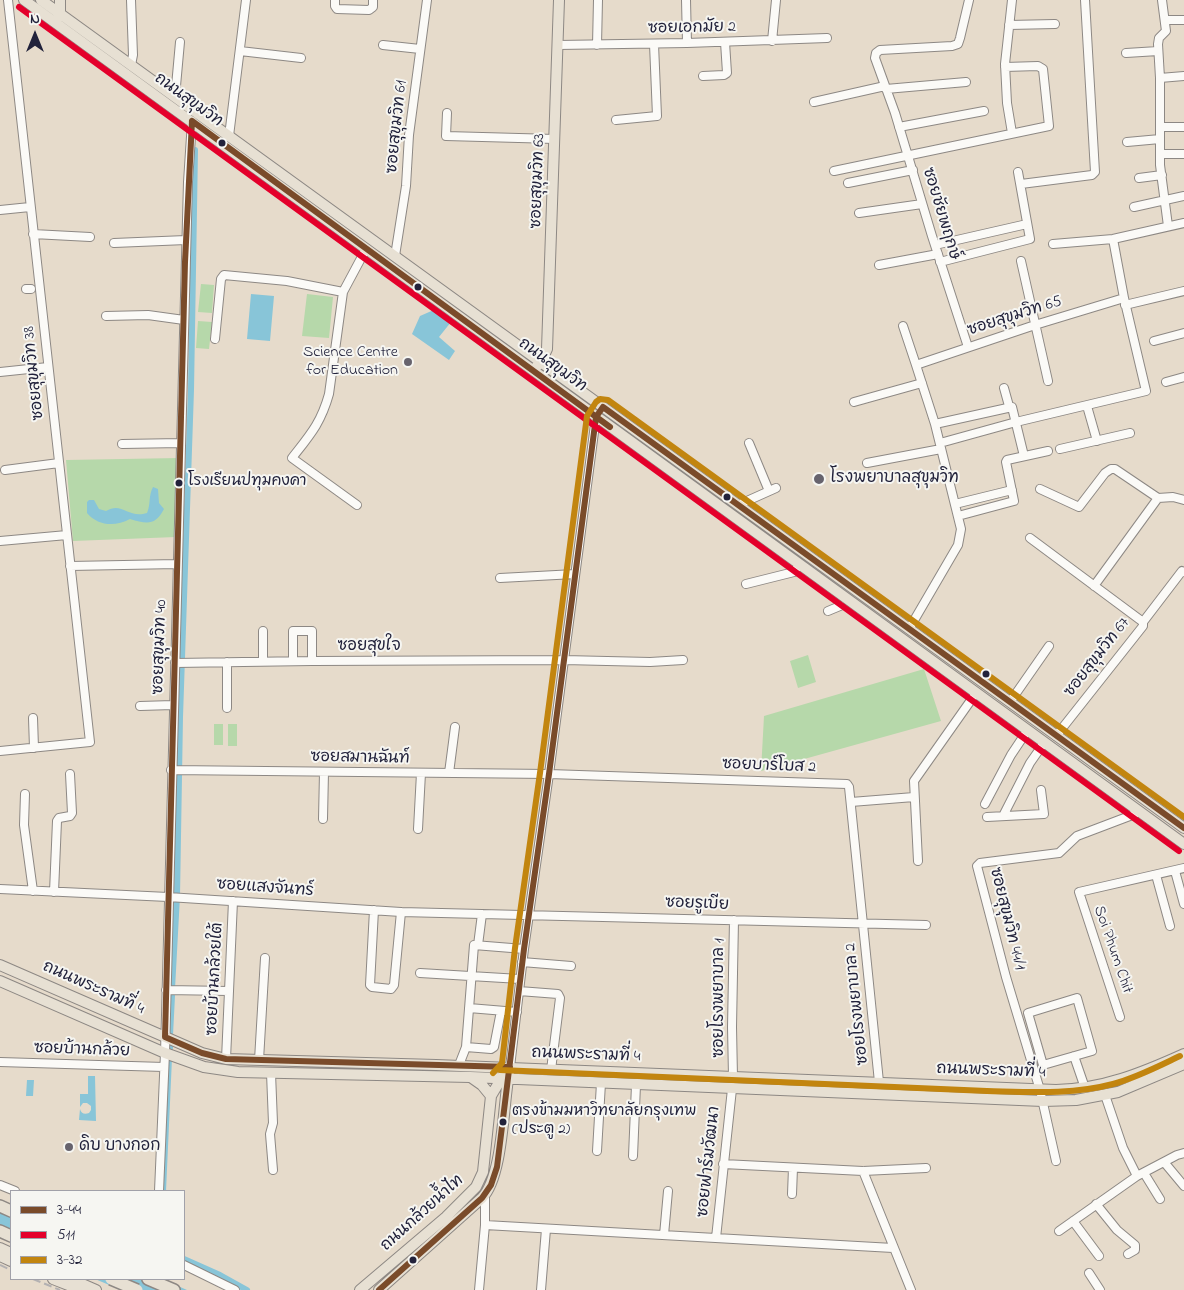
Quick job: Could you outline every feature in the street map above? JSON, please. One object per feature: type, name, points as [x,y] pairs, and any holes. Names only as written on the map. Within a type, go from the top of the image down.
[{"type":"highway","points":[[113,1280],[137,1290]]},
{"type":"highway","points":[[120,1280],[129,1290]]},
{"type":"highway","points":[[150,1280],[174,1290]]},
{"type":"main road","name":"ถนนสุขุมวิท","points":[[24,0],[49,7]]},
{"type":"main road","name":"ถนนสุขุมวิท","points":[[41,0],[57,18],[194,117],[366,249],[392,261],[541,362],[1184,828]]},
{"type":"main road","points":[[57,18],[60,0]]},
{"type":"main road","name":"ซอยสุขุมวิท 63","points":[[541,362],[547,349],[559,0]]},
{"type":"main road","name":"ถนนสุขุมวิท","points":[[57,18],[131,65],[175,97],[194,117],[229,136],[532,370],[1184,844]]},
{"type":"main road","points":[[532,370],[541,362]]},
{"type":"main road","points":[[596,417],[603,407]]},
{"type":"main road","points":[[771,545],[779,534]]},
{"type":"main road","points":[[1044,743],[1056,736]]},
{"type":"main road","name":"ถนนพระรามที่ 4","points":[[0,965],[202,1053],[226,1058],[879,1082],[1040,1090],[1085,1088],[1125,1079],[1184,1054]]},
{"type":"main road","name":"ถนนพระรามที่ 4","points":[[0,981],[165,1053],[204,1067],[238,1072],[470,1077],[1043,1101],[1076,1100],[1105,1095],[1130,1088],[1184,1064]]},
{"type":"main road","name":"ถนนกล้วยน้ำไท","points":[[360,1290],[446,1217],[476,1187],[483,1172],[491,1096],[510,1068]]},
{"type":"main road","points":[[470,1077],[482,1085],[491,1096]]},
{"type":"main road","points":[[732,1089],[733,1077]]},
{"type":"main road","name":"ถนนกล้วยน้ำไท","points":[[379,1290],[485,1195],[492,1184],[498,1162],[504,1079]]},
{"type":"main road","points":[[476,1187],[485,1195]]},
{"type":"main road","points":[[55,1280],[80,1290]]},
{"type":"main road","points":[[72,1280],[96,1290]]},
{"type":"street","name":"ซอยสุขุมวิท 38","points":[[8,0],[90,742],[34,748]]},
{"type":"street","points":[[131,0],[133,55],[131,65]]},
{"type":"street","points":[[229,136],[246,0]]},
{"type":"street","points":[[335,0],[335,6],[338,9],[369,10],[373,7],[373,0]]},
{"type":"street","name":"ซอยสุขุมวิท 61","points":[[392,261],[406,192],[410,135],[427,0]]},
{"type":"street","points":[[597,45],[598,0]]},
{"type":"street","points":[[686,0],[687,43]]},
{"type":"street","points":[[772,41],[776,0]]},
{"type":"street","points":[[886,87],[875,58],[876,53],[880,50],[952,46],[958,44],[969,0]]},
{"type":"street","points":[[1012,0],[1005,67],[1007,103],[1012,133]]},
{"type":"street","points":[[1021,184],[1092,175],[1095,172],[1085,0]]},
{"type":"street","points":[[1162,0],[1166,31],[1159,38],[1158,51],[1160,154],[1168,226]]},
{"type":"street","points":[[1165,20],[1184,20]]},
{"type":"street","points":[[1009,26],[1055,24]]},
{"type":"street","name":"ซอยเอกมัย 2","points":[[558,45],[772,41],[827,38]]},
{"type":"street","points":[[175,97],[180,42]]},
{"type":"street","points":[[703,76],[724,75],[727,73],[725,42]]},
{"type":"street","points":[[616,120],[657,116],[654,44]]},
{"type":"street","points":[[383,45],[420,49]]},
{"type":"street","points":[[240,51],[302,58]]},
{"type":"street","points":[[1126,53],[1158,51]]},
{"type":"street","points":[[834,171],[1046,127],[1049,123],[1043,69],[1041,67],[1005,67]]},
{"type":"street","points":[[6,71],[15,70]]},
{"type":"street","points":[[1160,78],[1184,76]]},
{"type":"street","points":[[814,102],[886,87],[966,82]]},
{"type":"street","name":"ซอยชัยพฤกษ์","points":[[886,87],[968,347]]},
{"type":"street","points":[[899,127],[984,111]]},
{"type":"street","points":[[447,113],[446,136],[555,139]]},
{"type":"street","name":"ซอยสุขุมวิท 40","points":[[159,1190],[165,1053],[168,896],[177,770],[174,705],[179,663],[177,564],[186,240],[194,117]]},
{"type":"street","points":[[1160,127],[1184,127]]},
{"type":"street","points":[[1127,142],[1160,139]]},
{"type":"street","points":[[1160,154],[1184,154]]},
{"type":"street","points":[[848,183],[913,170]]},
{"type":"street","points":[[879,265],[939,258],[1030,239],[1018,172]]},
{"type":"street","points":[[1139,178],[1162,175]]},
{"type":"street","points":[[1134,207],[1184,196]]},
{"type":"street","points":[[859,213],[922,204]]},
{"type":"street","points":[[0,210],[30,208]]},
{"type":"street","points":[[1053,244],[1113,239],[1184,223]]},
{"type":"street","points":[[935,245],[1027,224]]},
{"type":"street","points":[[33,234],[90,236]]},
{"type":"street","points":[[867,463],[940,446],[1016,422],[1146,391],[1124,301],[1113,239]]},
{"type":"street","points":[[114,243],[186,240]]},
{"type":"street","points":[[357,505],[292,458],[320,422],[325,409],[329,394],[343,292],[366,249]]},
{"type":"street","points":[[1021,261],[1048,381]]},
{"type":"street","points":[[215,339],[221,279],[224,275],[287,281],[343,292]]},
{"type":"street","name":"ซอยสุขุมวิท 65","points":[[916,365],[1035,325],[1124,301],[1184,291]]},
{"type":"street","points":[[106,316],[148,316],[184,320]]},
{"type":"street","points":[[903,326],[935,424],[961,529],[958,545],[909,628]]},
{"type":"street","points":[[1154,341],[1184,333]]},
{"type":"street","points":[[0,372],[48,367]]},
{"type":"street","points":[[1166,382],[1184,377]]},
{"type":"street","points":[[854,402],[922,382]]},
{"type":"street","points":[[1004,388],[1009,406],[1013,409],[1024,456]]},
{"type":"street","points":[[935,424],[1009,406]]},
{"type":"street","points":[[1087,406],[1097,441]]},
{"type":"street","points":[[510,1068],[522,962],[596,417]]},
{"type":"street","points":[[1060,449],[1130,433]]},
{"type":"street","points":[[122,444],[181,443]]},
{"type":"street","points":[[738,505],[773,489],[748,443]]},
{"type":"street","points":[[958,516],[1013,502],[1005,464],[1007,460],[1048,451]]},
{"type":"street","points":[[5,470],[58,463]]},
{"type":"street","points":[[1040,488],[1077,508],[1081,506],[1109,469],[1115,469],[1129,475],[1158,498],[1173,497],[1184,500]]},
{"type":"street","points":[[955,504],[1012,490]]},
{"type":"street","points":[[1094,586],[1158,498]]},
{"type":"street","points":[[0,541],[66,535]]},
{"type":"street","name":"ซอยสุขุมวิท 67","points":[[1030,538],[1143,622],[1143,626],[1056,736]]},
{"type":"street","points":[[70,566],[177,564]]},
{"type":"street","points":[[746,584],[794,572],[799,565]]},
{"type":"street","points":[[1143,622],[1182,571],[1184,572]]},
{"type":"street","points":[[500,578],[575,574]]},
{"type":"street","points":[[828,610],[840,606]]},
{"type":"street","points":[[293,661],[292,630],[312,630],[312,661]]},
{"type":"street","points":[[263,631],[263,661]]},
{"type":"street","points":[[1010,702],[1049,646]]},
{"type":"street","name":"ซอยสุขใจ","points":[[179,663],[564,660],[650,662],[683,660]]},
{"type":"street","points":[[227,662],[227,708]]},
{"type":"street","points":[[918,861],[913,785],[915,779],[976,693]]},
{"type":"street","points":[[140,706],[174,705]]},
{"type":"street","points":[[0,751],[34,748],[33,718]]},
{"type":"street","points":[[449,773],[455,728]]},
{"type":"street","points":[[985,804],[1011,755],[1027,731]]},
{"type":"street","points":[[1003,816],[1030,763],[1044,743]]},
{"type":"street","name":"ซอยสมานฉันท์","points":[[177,770],[549,774]]},
{"type":"street","points":[[323,820],[324,772]]},
{"type":"street","points":[[418,829],[421,773]]},
{"type":"street","points":[[54,892],[56,821],[59,818],[70,816],[72,813],[70,774]]},
{"type":"street","name":"ซอยบาร์โบส 2","points":[[549,774],[846,784],[849,787],[851,802],[864,922]]},
{"type":"street","points":[[987,817],[1044,814],[1041,790]]},
{"type":"street","points":[[25,794],[24,825],[33,890]]},
{"type":"street","points":[[851,802],[914,797]]},
{"type":"street","name":"ซอยสุขุมวิท 44/1","points":[[1040,1090],[1006,977],[977,866],[980,863],[1059,853],[1077,836],[1136,814],[1138,811]]},
{"type":"street","points":[[1170,926],[1156,875],[1184,868]]},
{"type":"street","points":[[1175,870],[1184,904]]},
{"type":"street","name":"Soi Phum Chit","points":[[1120,1017],[1079,892],[1156,875]]},
{"type":"street","name":"ซอยแสงจันทร์","points":[[0,889],[168,896],[401,912],[529,916]]},
{"type":"street","name":"ซอยบ้านกล้วยใต้","points":[[226,1058],[233,901]]},
{"type":"street","points":[[374,910],[370,985],[372,988],[394,988],[401,912]]},
{"type":"street","points":[[478,945],[482,914]]},
{"type":"street","name":"ซอยรูเบีย","points":[[529,916],[864,922],[926,925]]},
{"type":"street","name":"ซอยโรงพยาบาล 1","points":[[733,1077],[734,920]]},
{"type":"street","name":"ซอยโรงพยาบาล 2","points":[[864,922],[879,1082]]},
{"type":"street","points":[[459,1066],[466,1047],[474,945],[524,949]]},
{"type":"street","points":[[259,1060],[265,958]]},
{"type":"street","points":[[522,962],[572,966]]},
{"type":"street","points":[[420,973],[520,979]]},
{"type":"street","points":[[166,990],[229,991]]},
{"type":"street","points":[[519,991],[560,996],[550,1070]]},
{"type":"street","points":[[1078,998],[1092,1051],[1074,1056],[1043,1066],[1028,1013],[1078,998]]},
{"type":"street","points":[[469,1008],[517,1012]]},
{"type":"street","points":[[466,1047],[491,1049],[494,1047],[501,1011]]},
{"type":"street","points":[[1074,1056],[1085,1088]]},
{"type":"street","name":"ซอยบ้านกล้วย","points":[[0,1062],[164,1067]]},
{"type":"street","points":[[271,1073],[273,1122],[270,1134],[273,1170]]},
{"type":"street","points":[[597,1151],[601,1083]]},
{"type":"street","points":[[633,1156],[636,1085]]},
{"type":"street","name":"ซอยฟาร์มวัฒนา","points":[[716,1238],[732,1089]]},
{"type":"street","points":[[1040,1090],[1056,1161]]},
{"type":"street","points":[[1105,1095],[1123,1148],[1160,1200]]},
{"type":"street","points":[[1059,1231],[1140,1174],[1184,1153]]},
{"type":"street","points":[[1164,1162],[1184,1186]]},
{"type":"street","points":[[723,1164],[863,1171],[926,1168]]},
{"type":"street","points":[[792,1194],[793,1168]]},
{"type":"street","points":[[863,1171],[911,1290]]},
{"type":"street","points":[[0,1185],[12,1190]]},
{"type":"street","points":[[664,1235],[668,1192]]},
{"type":"street","points":[[479,1290],[485,1225],[485,1195]]},
{"type":"street","points":[[1096,1204],[1117,1230],[1135,1245],[1135,1250],[1128,1254]]},
{"type":"street","points":[[1073,1221],[1098,1256]]},
{"type":"street","points":[[485,1225],[893,1248]]},
{"type":"street","points":[[541,1290],[546,1229]]},
{"type":"street","points":[[185,1265],[236,1290]]},
{"type":"street","points":[[1089,1273],[1100,1290]]},
{"type":"green space","points":[[201,284],[214,285],[212,313],[198,312]]},
{"type":"green space","points":[[307,294],[333,297],[329,338],[302,336]]},
{"type":"green space","points":[[198,321],[212,322],[209,349],[196,348]]},
{"type":"green space","points":[[179,458],[176,537],[73,541],[66,460]]},
{"type":"green space","points":[[808,655],[816,682],[798,688],[790,661]]},
{"type":"green space","points":[[924,669],[941,721],[761,771],[764,716]]},
{"type":"green space","points":[[214,724],[223,724],[223,745],[214,745]]},
{"type":"green space","points":[[228,724],[237,724],[237,746],[228,746]]},
{"type":"water","points":[[251,294],[274,296],[270,341],[247,339]]},
{"type":"water","points":[[436,309],[451,322],[439,337],[455,351],[449,360],[412,334],[420,316]]},
{"type":"water","points":[[153,487],[158,489],[159,503],[164,509],[161,515],[154,521],[146,523],[130,519],[124,522],[107,524],[96,521],[87,513],[87,502],[94,500],[99,509],[106,511],[116,508],[135,514],[147,513]]},
{"type":"water","points":[[88,1076],[95,1076],[96,1121],[79,1120],[80,1109],[84,1114],[89,1113],[91,1110],[91,1106],[87,1103],[83,1103],[80,1107],[80,1094],[88,1094]]},
{"type":"water","points":[[27,1080],[34,1080],[33,1096],[26,1096]]},
{"type":"water","points":[[0,1207],[10,1212],[10,1242],[0,1238]]},
{"type":"water","points":[[97,1280],[164,1280],[187,1290],[121,1290]]},
{"type":"waterway","points":[[172,989],[177,896],[180,717],[191,390],[195,150]]},
{"type":"waterway","points":[[170,1035],[172,996]]},
{"type":"waterway","points":[[163,1190],[169,1058]]},
{"type":"waterway","points":[[185,1259],[220,1275],[247,1290]]},
{"type":"railway","points":[[0,1265],[10,1270]]},
{"type":"railway","points":[[35,1280],[60,1290]]},
{"type":"transit line","name":"511","points":[[19,7],[1179,851]]},
{"type":"transit line","name":"3-44","points":[[192,121],[185,262],[165,1037],[202,1053],[226,1059],[510,1067]]},
{"type":"transit line","name":"3-44","points":[[192,121],[610,427]]},
{"type":"transit line","name":"3-32","points":[[493,1073],[502,1063],[515,948],[587,416],[600,399],[608,400],[1184,817]]},
{"type":"transit line","name":"3-44","points":[[379,1290],[482,1198],[491,1185],[497,1167],[524,949],[596,417],[603,407],[1184,828]]},
{"type":"transit line","name":"3-32","points":[[500,1070],[987,1091],[1050,1092],[1098,1088],[1113,1084],[1139,1075],[1180,1056]]},
{"type":"place","name":"Science Centre for Education","points":[[408,362]]},
{"type":"place","name":"โรงพยาบาลสุขุมวิท","points":[[819,479]]},
{"type":"place","name":"โรงเรียนปทุมคงคา","points":[[179,483]]},
{"type":"place","name":"ตรงข้ามมหาวิทยาลัยกรุงเทพ (ประตู 2)","points":[[503,1122]]},
{"type":"place","name":"ดิบ บางกอก","points":[[69,1147]]}]
